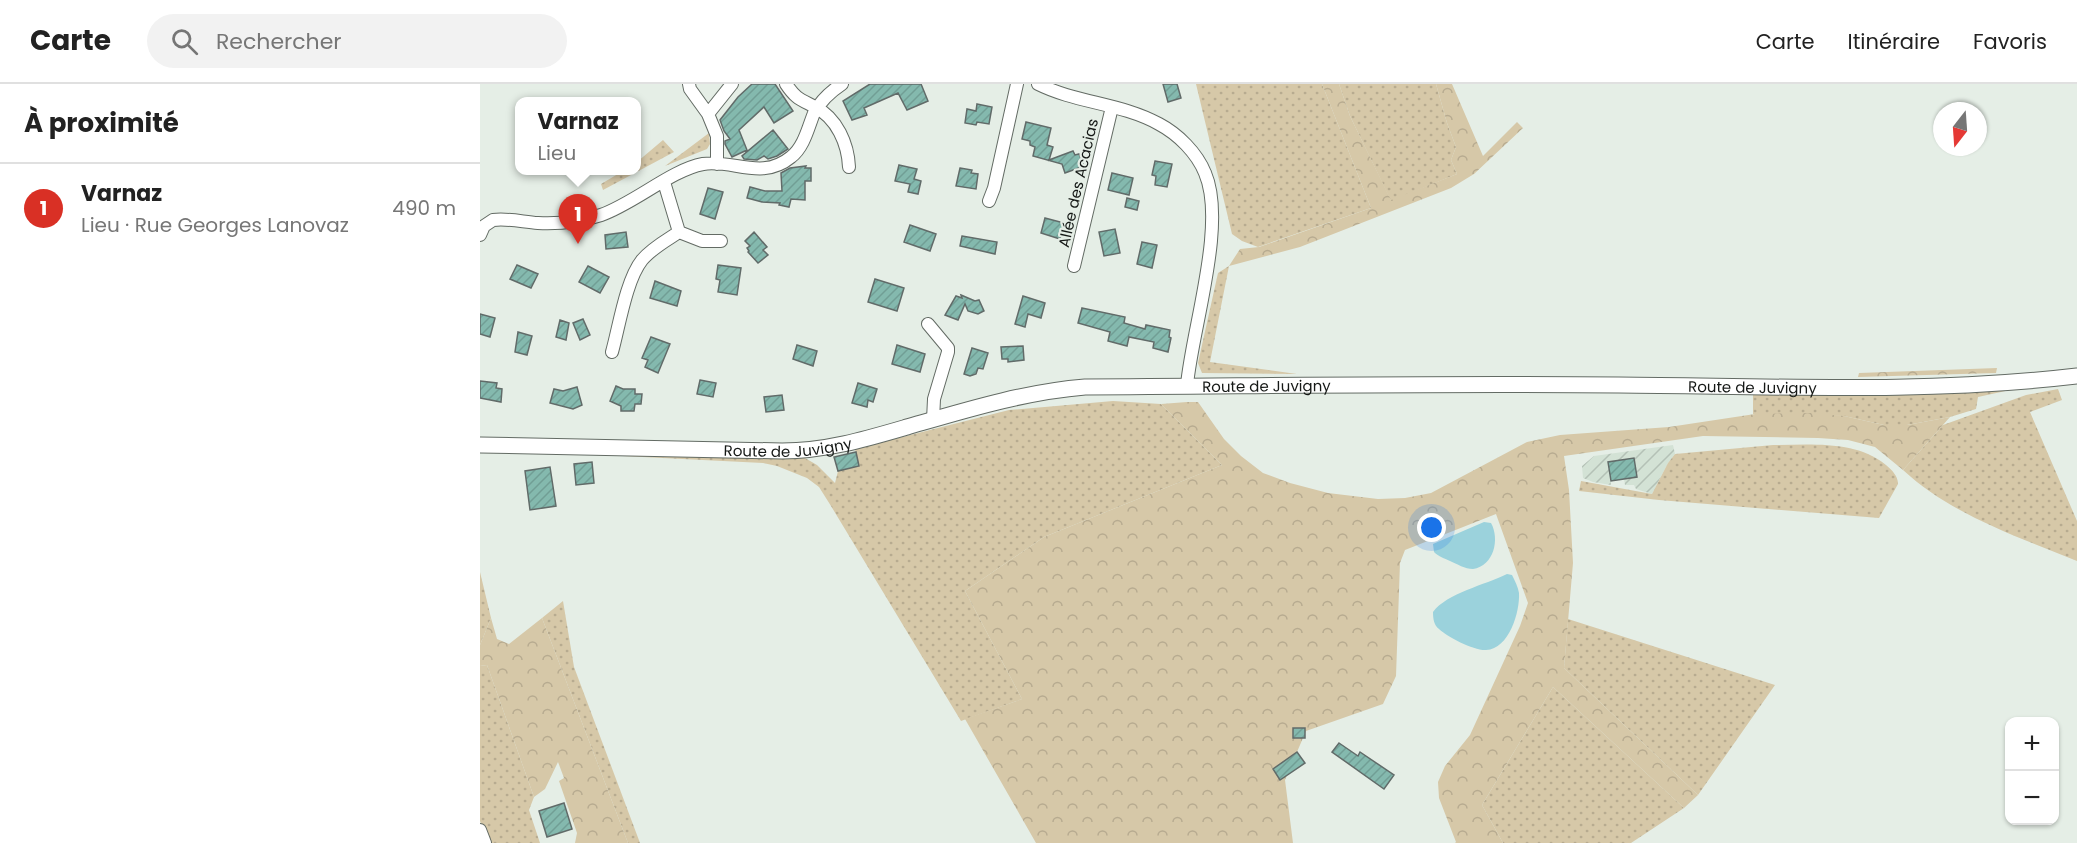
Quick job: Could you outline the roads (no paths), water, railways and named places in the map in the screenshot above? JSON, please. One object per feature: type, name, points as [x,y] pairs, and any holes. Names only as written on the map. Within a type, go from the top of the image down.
[{"type":"street","points":[[689,84],[690,90],[708,114],[717,136],[717,164]]},
{"type":"street","points":[[708,114],[732,84]]},
{"type":"street","points":[[786,84],[797,99],[818,108],[840,129],[849,167]]},
{"type":"street","points":[[480,235],[484,226],[493,220],[558,223],[584,220],[622,206],[692,167],[717,164],[756,169],[770,166],[789,158],[802,143],[818,108],[827,95],[842,84]]},
{"type":"street","points":[[989,201],[994,188],[1017,84]]},
{"type":"street","points":[[1038,84],[1151,120],[1169,130],[1196,158],[1206,174],[1209,183],[1211,214],[1210,249],[1187,386]]},
{"type":"street","name":"Allée des Acacias","points":[[1074,266],[1112,107]]},
{"type":"street","points":[[664,182],[680,232]]},
{"type":"street","points":[[680,232],[702,241],[721,241]]},
{"type":"street","points":[[612,352],[632,278],[638,265],[653,249],[680,232]]},
{"type":"street","points":[[928,324],[948,348],[934,399],[933,420]]},
{"type":"street","name":"Route de Juvigny","points":[[480,445],[800,451],[845,444],[985,404],[1044,391],[1085,387],[1505,384],[1896,386],[1958,385],[2077,376]]},
{"type":"street","points":[[480,830],[485,843]]},
{"type":"water","points":[[1484,522],[1491,523],[1494,529],[1495,544],[1490,557],[1480,567],[1473,569],[1464,567],[1434,552],[1433,544]]},
{"type":"water","points":[[1507,574],[1512,575],[1519,593],[1519,601],[1512,628],[1501,643],[1494,648],[1481,650],[1461,643],[1436,626],[1433,612],[1439,605]]},
{"type":"place","name":"Varnaz","points":[[578,244]]}]
